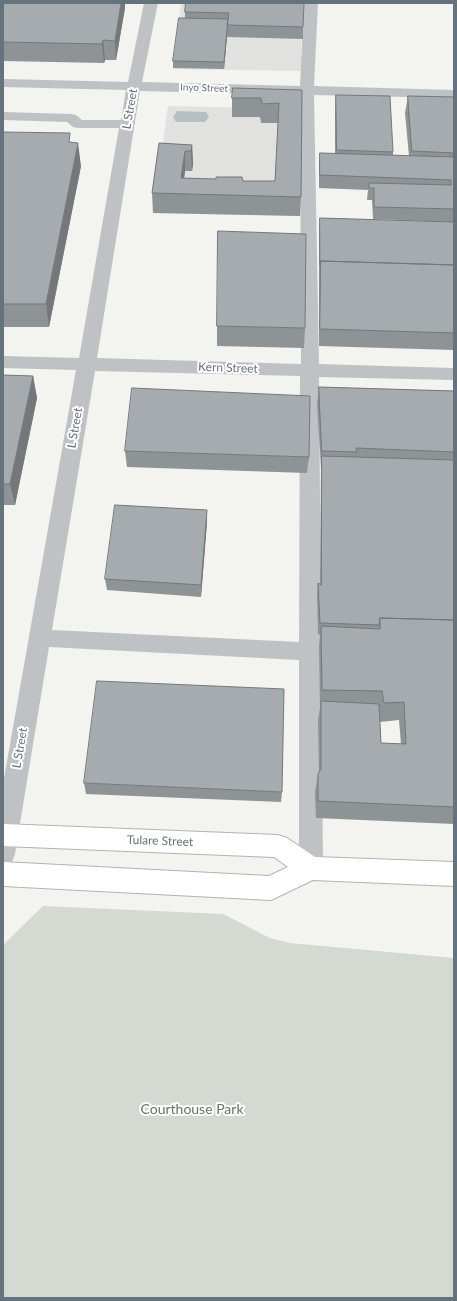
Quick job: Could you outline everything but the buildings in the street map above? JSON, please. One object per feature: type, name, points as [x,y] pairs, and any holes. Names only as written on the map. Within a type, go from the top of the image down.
[{"type":"main road","name":"Tulare Street","points":[[4,841],[278,846],[311,868]]},
{"type":"main road","points":[[3,874],[271,888],[311,868],[454,874]]},
{"type":"street","name":"L Street","points":[[4,841],[127,124],[151,3]]},
{"type":"street","points":[[311,3],[307,91],[309,161],[311,868]]},
{"type":"street","name":"Inyo Street","points":[[3,83],[454,94]]},
{"type":"street","points":[[3,116],[70,118],[74,130],[127,124]]},
{"type":"street","name":"Kern Street","points":[[3,362],[454,374]]},
{"type":"street","points":[[39,638],[311,652]]},
{"type":"shaded area","points":[[181,3],[302,3],[301,71],[173,69]]},
{"type":"shaded area","points":[[168,106],[301,109],[300,216],[153,213]]},
{"type":"shaded area","points":[[177,111],[206,112],[209,117],[205,122],[176,122],[173,117]]},
{"type":"green space","name":"Courthouse Park","points":[[43,906],[223,914],[270,938],[290,943],[454,958],[454,1298],[3,1298],[3,945]]}]
